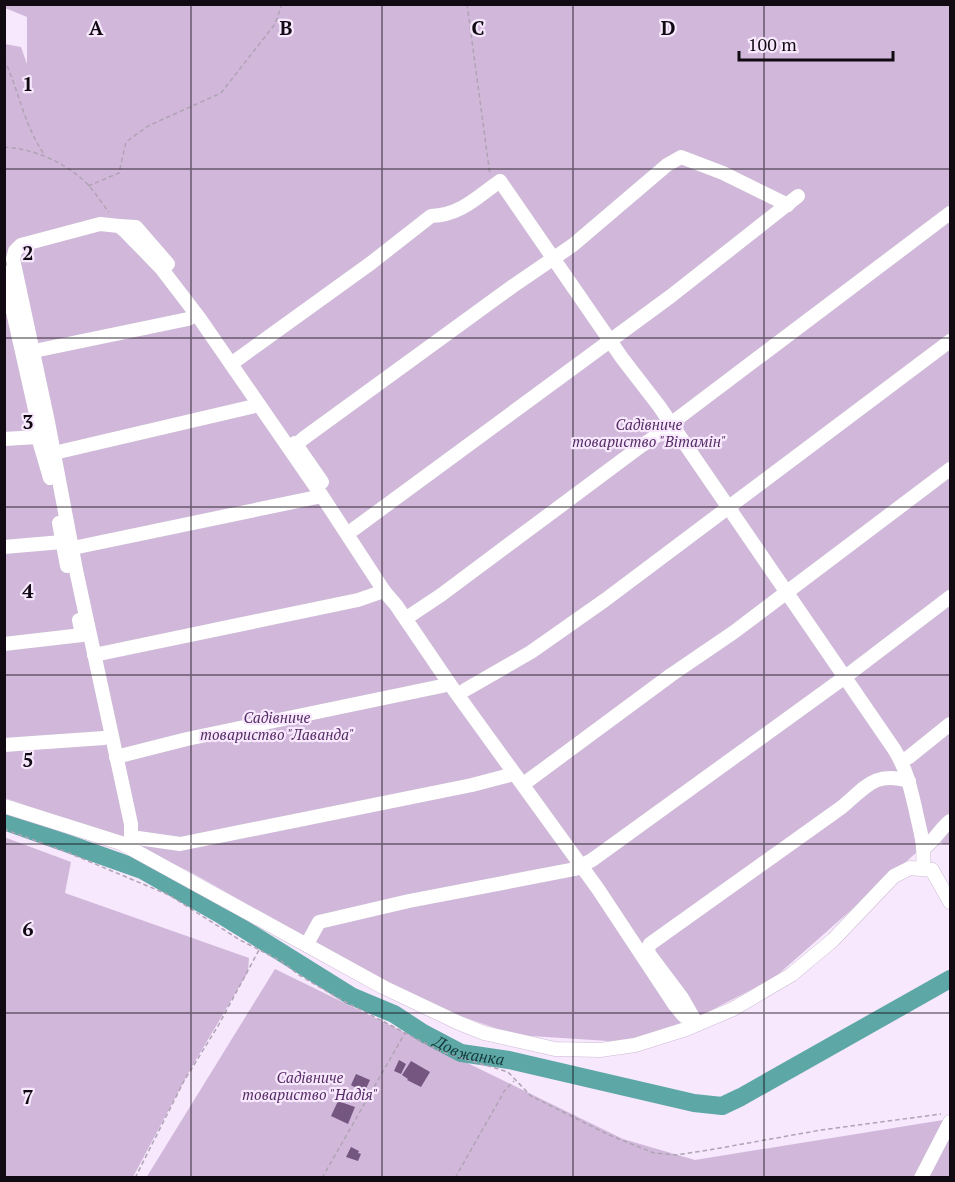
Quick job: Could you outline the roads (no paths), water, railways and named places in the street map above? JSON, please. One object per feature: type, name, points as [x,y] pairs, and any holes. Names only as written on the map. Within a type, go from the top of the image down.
[{"type":"street","points":[[294,449],[553,257],[573,245],[667,165],[681,157],[793,201],[671,296],[354,529]]},
{"type":"street","points":[[235,361],[371,263],[431,216],[458,211],[500,181],[729,508],[901,761],[909,782],[925,847],[923,868]]},
{"type":"street","points":[[411,615],[451,588],[641,446],[672,426],[677,419],[951,213]]},
{"type":"street","points":[[127,842],[123,835],[82,635],[54,453],[13,259],[15,251],[21,245],[100,224],[136,226],[143,232],[235,361],[259,405],[354,529],[411,615],[530,780],[598,890],[674,1004],[683,1015],[697,1024]]},
{"type":"street","points":[[119,226],[161,268],[250,379],[384,591],[514,774],[648,948],[649,954],[682,998],[697,1024]]},
{"type":"street","points":[[4,272],[39,427],[38,437],[76,570],[131,824],[127,842]]},
{"type":"street","points":[[33,351],[188,319],[196,314]]},
{"type":"street","points":[[4,339],[19,342]]},
{"type":"street","points":[[465,690],[531,652],[729,508],[951,341]]},
{"type":"street","points":[[54,453],[259,405]]},
{"type":"street","points":[[4,439],[38,437]]},
{"type":"street","points":[[530,780],[951,469]]},
{"type":"street","points":[[4,547],[67,545],[322,496]]},
{"type":"street","points":[[94,655],[358,600],[384,591]]},
{"type":"street","points":[[307,944],[319,922],[420,899],[575,869],[845,677],[951,597]]},
{"type":"street","points":[[4,644],[82,635]]},
{"type":"street","points":[[116,757],[187,739],[449,683]]},
{"type":"street","points":[[901,761],[951,724]]},
{"type":"street","points":[[4,745],[104,738]]},
{"type":"street","points":[[127,842],[180,844],[472,785],[514,774]]},
{"type":"street","points":[[648,948],[650,944],[843,807],[872,782],[884,777],[896,777],[909,782]]},
{"type":"street","points":[[4,806],[127,842],[383,987],[484,1033],[555,1049],[600,1050],[635,1045],[733,1009],[791,975],[833,940],[894,876],[910,868],[932,870],[951,902]]},
{"type":"street","points":[[925,847],[931,843],[939,830],[951,821]]},
{"type":"street","points":[[921,1178],[951,1122]]},
{"type":"waterway","name":"Довжанка","points":[[4,821],[142,870],[223,916],[351,996],[394,1014],[423,1033],[461,1053],[509,1060],[694,1103],[722,1106],[741,1097],[950,979]]},
{"type":"park label","name":"Садівниче товариство \"Вітамін\"","points":[[649,434]]},
{"type":"park label","name":"Садівниче товариство \"Лаванда\"","points":[[277,726]]},
{"type":"park label","name":"Садівниче товариство \"Надія\"","points":[[310,1086]]}]
